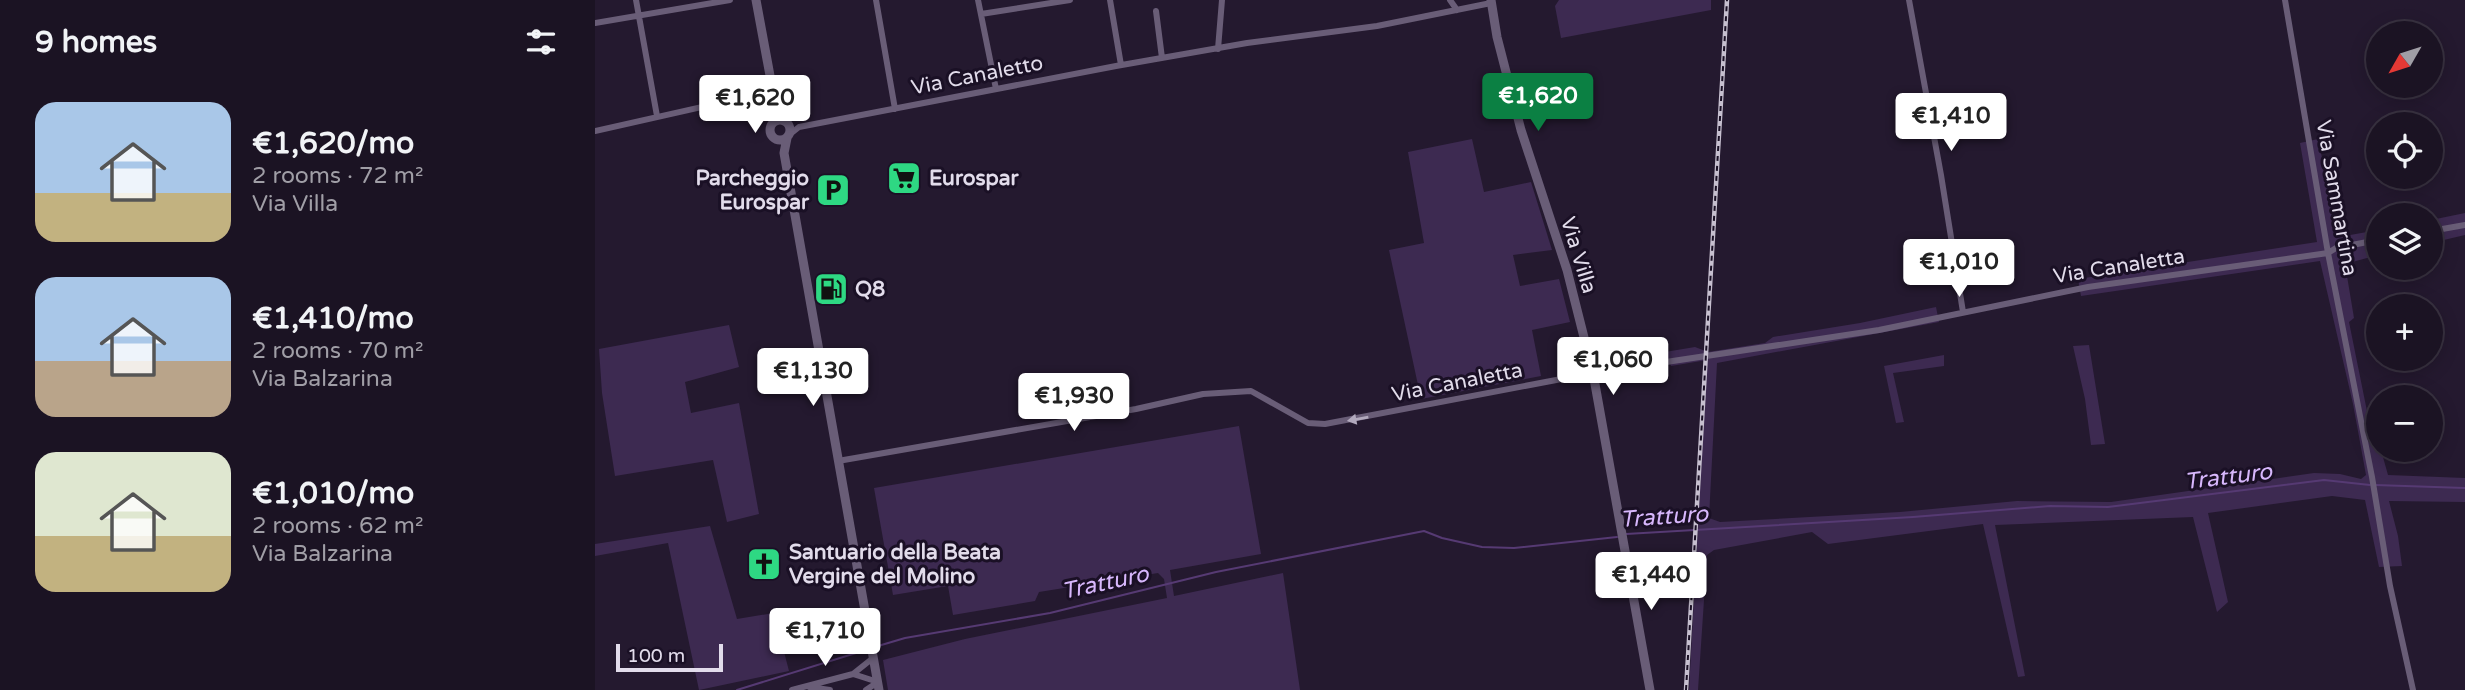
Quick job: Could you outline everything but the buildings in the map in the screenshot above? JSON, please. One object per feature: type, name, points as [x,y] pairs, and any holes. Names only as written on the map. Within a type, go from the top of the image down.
[{"type":"street","points":[[636,0],[657,116]]},
{"type":"street","points":[[595,23],[730,0]]},
{"type":"street","points":[[756,0],[776,107],[790,128],[784,153],[879,686]]},
{"type":"street","points":[[876,0],[895,109]]},
{"type":"street","points":[[978,0],[996,89]]},
{"type":"street","points":[[981,14],[1070,0]]},
{"type":"street","points":[[1110,0],[1121,65]]},
{"type":"street","points":[[1219,49],[1222,0]]},
{"type":"street","points":[[1450,0],[1457,10]]},
{"type":"street","points":[[1909,0],[1963,312]]},
{"type":"street","name":"Via Sammartina","points":[[2285,0],[2328,253],[2374,485],[2390,586],[2413,690]]},
{"type":"street","name":"Via Canaletto","points":[[788,136],[799,127],[1121,65],[1247,43],[1377,26],[1491,2]]},
{"type":"street","name":"Via Villa","points":[[1491,2],[1521,130],[1567,270],[1593,373],[1650,690]]},
{"type":"street","points":[[1156,11],[1162,58]]},
{"type":"street","points":[[595,131],[773,91]]},
{"type":"street","points":[[776,107],[770,130],[784,153]]},
{"type":"street","points":[[772,124],[777,120],[799,127]]},
{"type":"street","points":[[774,139],[781,140],[788,136]]},
{"type":"street","points":[[2443,229],[2465,225]]},
{"type":"street","name":"Via Canaletta","points":[[838,461],[1136,409],[1203,394],[1251,391],[1308,424],[1325,424],[1593,373],[1879,330],[2088,287],[2328,253],[2336,248],[2366,242]]},
{"type":"street","points":[[792,690],[853,674],[873,658]]},
{"type":"street","points":[[853,674],[879,686]]},
{"type":"street","points":[[866,690],[879,686]]},
{"type":"street","points":[[803,687],[830,690]]},
{"type":"shaded area","points":[[1559,0],[1711,0],[1711,10],[1561,38],[1555,6]]},
{"type":"shaded area","points":[[1472,139],[1484,192],[1531,182],[1552,250],[1513,255],[1520,286],[1559,279],[1570,322],[1532,330],[1541,376],[1421,399],[1389,250],[1424,243],[1408,152]]},
{"type":"shaded area","points":[[2318,139],[2339,237],[2366,232],[2366,258],[2345,264],[2354,318],[2349,322],[2366,406],[2366,462],[2384,462],[2388,475],[2465,478],[2465,502],[2389,501],[2402,566],[2379,567],[2365,500],[2332,496],[2208,513],[2228,602],[2217,612],[2193,517],[1995,525],[2025,676],[2018,677],[1983,524],[1828,544],[1812,532],[1714,550],[1707,555],[1698,690],[1689,690],[1707,360],[1671,366],[1665,352],[1695,347],[1708,352],[1765,343],[1773,337],[1936,307],[1939,322],[1717,363],[1709,518],[1720,522],[1900,512],[2017,501],[2111,502],[2314,473],[2340,474],[2361,479],[2366,475],[2353,404],[2320,261],[2081,296],[2078,279],[2317,242],[2300,143]]},
{"type":"shaded area","points":[[2465,213],[2465,235],[2443,240],[2443,218]]},
{"type":"shaded area","points":[[729,325],[739,367],[685,382],[691,413],[739,403],[759,514],[727,522],[713,460],[615,476],[602,393],[599,349]]},
{"type":"shaded area","points":[[2089,345],[2105,444],[2091,445],[2085,399],[2073,346]]},
{"type":"shaded area","points":[[1944,355],[1944,366],[1893,373],[1904,422],[1896,423],[1884,366]]},
{"type":"shaded area","points":[[1239,426],[1261,554],[1170,570],[1174,596],[1283,573],[1300,690],[888,690],[883,660],[965,639],[1167,598],[1164,579],[1158,573],[1039,592],[1035,601],[953,615],[948,586],[893,595],[874,488]]},
{"type":"shaded area","points":[[710,526],[737,619],[774,613],[789,671],[699,690],[668,543],[595,556],[595,544]]},
{"type":"waterway","name":"Tratturo","points":[[1626,534],[2050,506],[2108,507],[2324,480],[2370,485]]},
{"type":"waterway","name":"Tratturo","points":[[2375,485],[2465,488]]},
{"type":"waterway","name":"Tratturo","points":[[878,646],[905,638],[1050,613],[1216,572],[1424,531],[1482,547],[1514,548],[1617,537]]},
{"type":"waterway","name":"Tratturo","points":[[737,690],[856,653]]},
{"type":"railway","points":[[1686,690],[1727,0]]},
{"type":"place","name":"Eurospar","points":[[904,178]]},
{"type":"place","name":"Parcheggio Eurospar","points":[[833,190]]},
{"type":"place","name":"Q8","points":[[831,289]]},
{"type":"place","name":"Santuario della Beata Vergine del Molino","points":[[764,564]]}]
